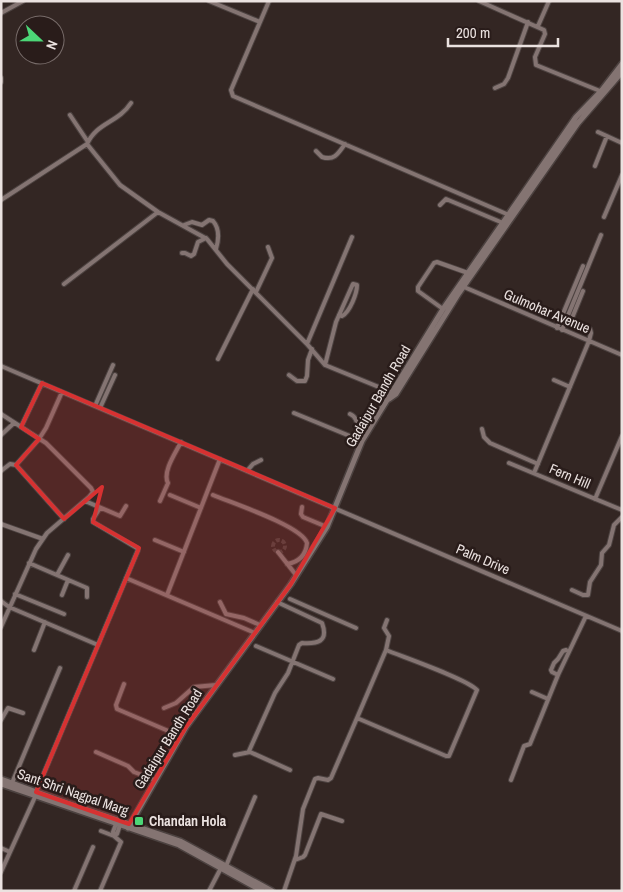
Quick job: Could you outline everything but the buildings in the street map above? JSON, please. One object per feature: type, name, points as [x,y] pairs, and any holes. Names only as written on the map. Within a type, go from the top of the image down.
[{"type":"street","points":[[1,13],[24,1]]},
{"type":"street","points":[[208,1],[260,22]]},
{"type":"street","points":[[269,1],[231,90],[231,94],[237,99],[509,215]]},
{"type":"street","points":[[479,1],[538,26],[546,33],[535,57],[535,65],[601,90]]},
{"type":"street","points":[[493,7],[494,1]]},
{"type":"street","points":[[538,26],[549,1]]},
{"type":"street","points":[[495,88],[504,84],[508,78],[528,22]]},
{"type":"street","name":"Gadaipur Bandh Road","points":[[129,826],[180,736],[296,575],[327,526],[364,439],[443,309],[576,117],[622,64]]},
{"type":"street","points":[[389,399],[396,394],[464,287],[580,120],[622,72]]},
{"type":"street","points":[[1,200],[88,143],[95,132],[123,114],[131,103]]},
{"type":"street","points":[[70,115],[117,183],[158,212],[206,238],[227,264],[308,344],[325,365],[392,392]]},
{"type":"street","points":[[598,132],[622,143]]},
{"type":"street","points":[[594,166],[607,136]]},
{"type":"street","points":[[316,151],[322,157],[332,158],[336,156],[345,144]]},
{"type":"street","points":[[604,217],[622,176]]},
{"type":"street","points":[[440,206],[446,199],[503,223]]},
{"type":"street","points":[[64,284],[158,212]]},
{"type":"street","points":[[184,225],[192,222],[202,225],[209,220],[213,221],[218,228],[216,249]]},
{"type":"street","points":[[559,329],[601,235]]},
{"type":"street","points":[[308,344],[352,237]]},
{"type":"street","points":[[182,253],[189,256],[194,254],[198,242],[206,238]]},
{"type":"street","points":[[218,359],[272,258],[268,247]]},
{"type":"street","points":[[443,309],[418,291],[418,287],[434,263],[437,262],[468,273]]},
{"type":"street","points":[[559,329],[583,266]]},
{"type":"street","points":[[325,365],[334,326],[353,284],[357,285],[357,290],[347,313],[342,316],[339,315]]},
{"type":"street","name":"Gulmohar Avenue","points":[[464,287],[559,329],[622,354]]},
{"type":"street","points":[[534,473],[589,341],[590,330],[575,322],[572,318],[583,291]]},
{"type":"street","points":[[289,376],[297,381],[304,381],[307,376],[308,360],[312,349]]},
{"type":"street","points":[[95,406],[113,365]]},
{"type":"street","name":"Palm Drive","points":[[1,366],[622,631]]},
{"type":"street","points":[[100,408],[115,375]]},
{"type":"street","points":[[554,380],[570,387]]},
{"type":"street","points":[[21,427],[42,383]]},
{"type":"street","points":[[16,465],[46,428],[62,392]]},
{"type":"street","points":[[294,413],[364,439]]},
{"type":"street","points":[[1,414],[47,445],[92,490],[91,496],[43,539],[29,562],[1,626]]},
{"type":"street","points":[[350,414],[357,421],[358,431],[364,439]]},
{"type":"street","points":[[1,435],[14,423]]},
{"type":"street","points":[[482,429],[484,437],[490,443],[538,464]]},
{"type":"street","points":[[595,498],[622,436]]},
{"type":"street","points":[[160,501],[168,483],[166,478],[167,472],[181,442]]},
{"type":"street","points":[[167,595],[220,459]]},
{"type":"street","points":[[247,471],[253,464],[261,460]]},
{"type":"street","name":"Fern Hill","points":[[509,463],[622,510]]},
{"type":"street","points":[[1,471],[10,464],[16,465],[64,519]]},
{"type":"street","points":[[170,495],[201,508]]},
{"type":"street","points":[[213,495],[282,523],[304,536],[307,543],[304,554],[297,561],[287,564]]},
{"type":"street","points":[[85,501],[120,516],[126,506]]},
{"type":"street","points":[[302,507],[301,514],[303,518],[327,526]]},
{"type":"street","points":[[1,872],[36,795],[138,548],[93,522],[93,518],[100,508]]},
{"type":"street","points":[[572,590],[588,595],[589,585],[601,565],[602,553],[611,540],[612,530],[622,517]]},
{"type":"street","points":[[1,524],[43,539]]},
{"type":"street","points":[[155,540],[184,552]]},
{"type":"street","points":[[278,552],[296,575]]},
{"type":"street","points":[[57,576],[68,555]]},
{"type":"street","points":[[29,562],[87,588],[87,597]]},
{"type":"street","points":[[126,578],[255,633]]},
{"type":"street","points":[[62,595],[68,580]]},
{"type":"street","points":[[15,594],[64,614]]},
{"type":"street","points":[[290,599],[356,628]]},
{"type":"street","points":[[1,601],[9,607],[98,645]]},
{"type":"street","points":[[220,602],[226,614],[244,618],[260,625]]},
{"type":"street","points":[[277,602],[322,623]]},
{"type":"street","points":[[249,752],[275,693],[293,662],[298,647],[302,643],[316,644],[320,641],[324,632],[322,623],[325,614]]},
{"type":"street","points":[[511,780],[524,746],[530,744],[558,674],[586,616]]},
{"type":"street","points":[[284,891],[295,860],[303,809],[316,779],[328,780],[331,778],[386,650],[389,636],[384,628],[387,620]]},
{"type":"street","points":[[34,650],[45,622]]},
{"type":"street","points":[[256,646],[333,679]]},
{"type":"street","points":[[357,718],[446,756],[449,756],[451,753],[477,692],[476,688],[386,650]]},
{"type":"street","points":[[558,674],[551,670],[563,651],[566,650]]},
{"type":"street","points":[[12,783],[60,668]]},
{"type":"street","points":[[124,684],[116,705],[117,709],[180,736]]},
{"type":"street","points":[[164,708],[176,703],[194,687],[216,685]]},
{"type":"street","points":[[532,692],[548,700]]},
{"type":"street","points":[[1,720],[8,708],[23,713]]},
{"type":"street","points":[[96,752],[128,766],[134,772],[155,780]]},
{"type":"street","points":[[235,755],[249,752],[290,770]]},
{"type":"street","name":"Sant Shri Nagpal Marg","points":[[1,779],[36,795],[118,824],[129,826]]},
{"type":"street","name":"Sant Shri Nagpal Marg","points":[[1,784],[187,844],[262,891]]},
{"type":"street","points":[[209,891],[224,867],[255,797]]},
{"type":"street","points":[[295,860],[305,855],[321,814],[342,821]]},
{"type":"street","points":[[114,835],[117,833],[118,824]]},
{"type":"street","points":[[100,891],[121,842],[114,835],[101,831]]},
{"type":"street","points":[[74,891],[93,847]]},
{"type":"street","points":[[1,848],[10,852]]},
{"type":"street","name":"Sant Shri Nagpal Marg","points":[[224,867],[272,891]]},
{"type":"street","points":[[246,891],[249,884]]},
{"type":"highlighted area","points":[[42,383],[335,508],[291,584],[186,727],[129,824],[36,792],[139,548],[93,522],[102,487],[64,519],[16,465],[39,439],[21,427]]},
{"type":"tunnel","points":[[277,540],[281,540],[285,546],[281,552],[277,552],[273,548],[273,544],[277,540]]},
{"type":"place","name":"Chandan Hola","points":[[139,821]]}]
